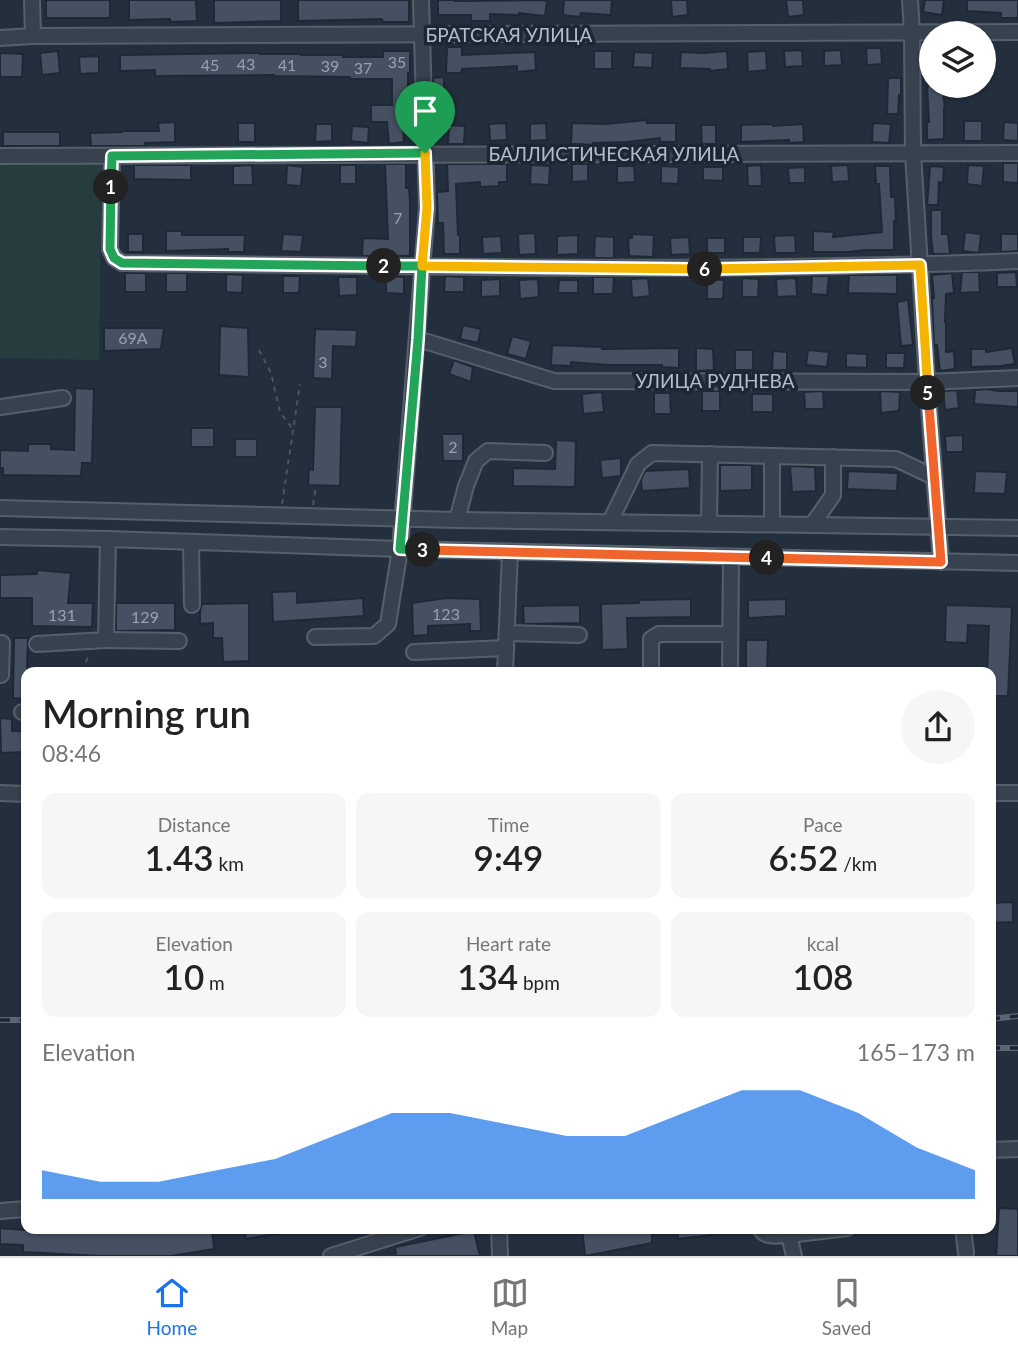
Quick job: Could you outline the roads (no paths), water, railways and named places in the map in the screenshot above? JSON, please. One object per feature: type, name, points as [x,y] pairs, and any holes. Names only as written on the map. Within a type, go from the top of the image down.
[{"type":"street","points":[[32,0],[33,36]]},
{"type":"street","points":[[315,637],[374,636],[388,624],[403,519],[427,208],[421,0]]},
{"type":"street","points":[[910,0],[913,153],[941,562]]},
{"type":"street","name":"БРАТСКАЯ УЛИЦА","points":[[0,38],[1018,32]]},
{"type":"street","name":"БАЛЛИСТИЧЕСКАЯ УЛИЦА","points":[[0,156],[1018,153]]},
{"type":"street","points":[[112,156],[110,249],[114,258],[122,263],[677,269],[1018,261]]},
{"type":"street","name":"УЛИЦА РУДНЕВА","points":[[418,340],[554,381],[927,382],[1018,378]]},
{"type":"street","points":[[0,407],[63,398]]},
{"type":"street","points":[[457,520],[476,461],[488,451],[545,453]]},
{"type":"street","points":[[610,522],[638,464],[652,453],[896,459],[934,477]]},
{"type":"street","points":[[709,523],[710,454]]},
{"type":"street","points":[[772,456],[772,524]]},
{"type":"street","points":[[812,525],[833,495],[833,457]]},
{"type":"street","points":[[0,508],[403,519],[1018,528]]},
{"type":"street","points":[[0,537],[1018,563]]},
{"type":"street","points":[[100,640],[108,539]]},
{"type":"street","points":[[191,542],[191,605]]},
{"type":"street","points":[[505,667],[510,552]]},
{"type":"street","points":[[730,667],[731,557]]},
{"type":"street","points":[[507,633],[579,635]]},
{"type":"street","points":[[651,667],[651,639],[659,634],[730,634]]},
{"type":"street","points":[[37,643],[100,640],[179,641]]},
{"type":"street","points":[[0,675],[2,643]]},
{"type":"street","points":[[414,652],[506,648]]},
{"type":"street","points":[[0,793],[21,793]]},
{"type":"street","points":[[996,793],[1018,793]]},
{"type":"street","points":[[996,1150],[1018,1149]]},
{"type":"street","points":[[0,1211],[21,1209]]},
{"type":"street","points":[[331,1256],[401,1234]]},
{"type":"street","points":[[499,1234],[500,1256]]},
{"type":"street","points":[[764,1234],[797,1234]]},
{"type":"street","points":[[964,1234],[966,1253]]},
{"type":"street","points":[[789,1235],[794,1256]]},
{"type":"railway","points":[[996,1018],[1018,1016]]},
{"type":"railway","points":[[0,1020],[21,1020]]},
{"type":"railway","points":[[996,1048],[1018,1048]]}]
